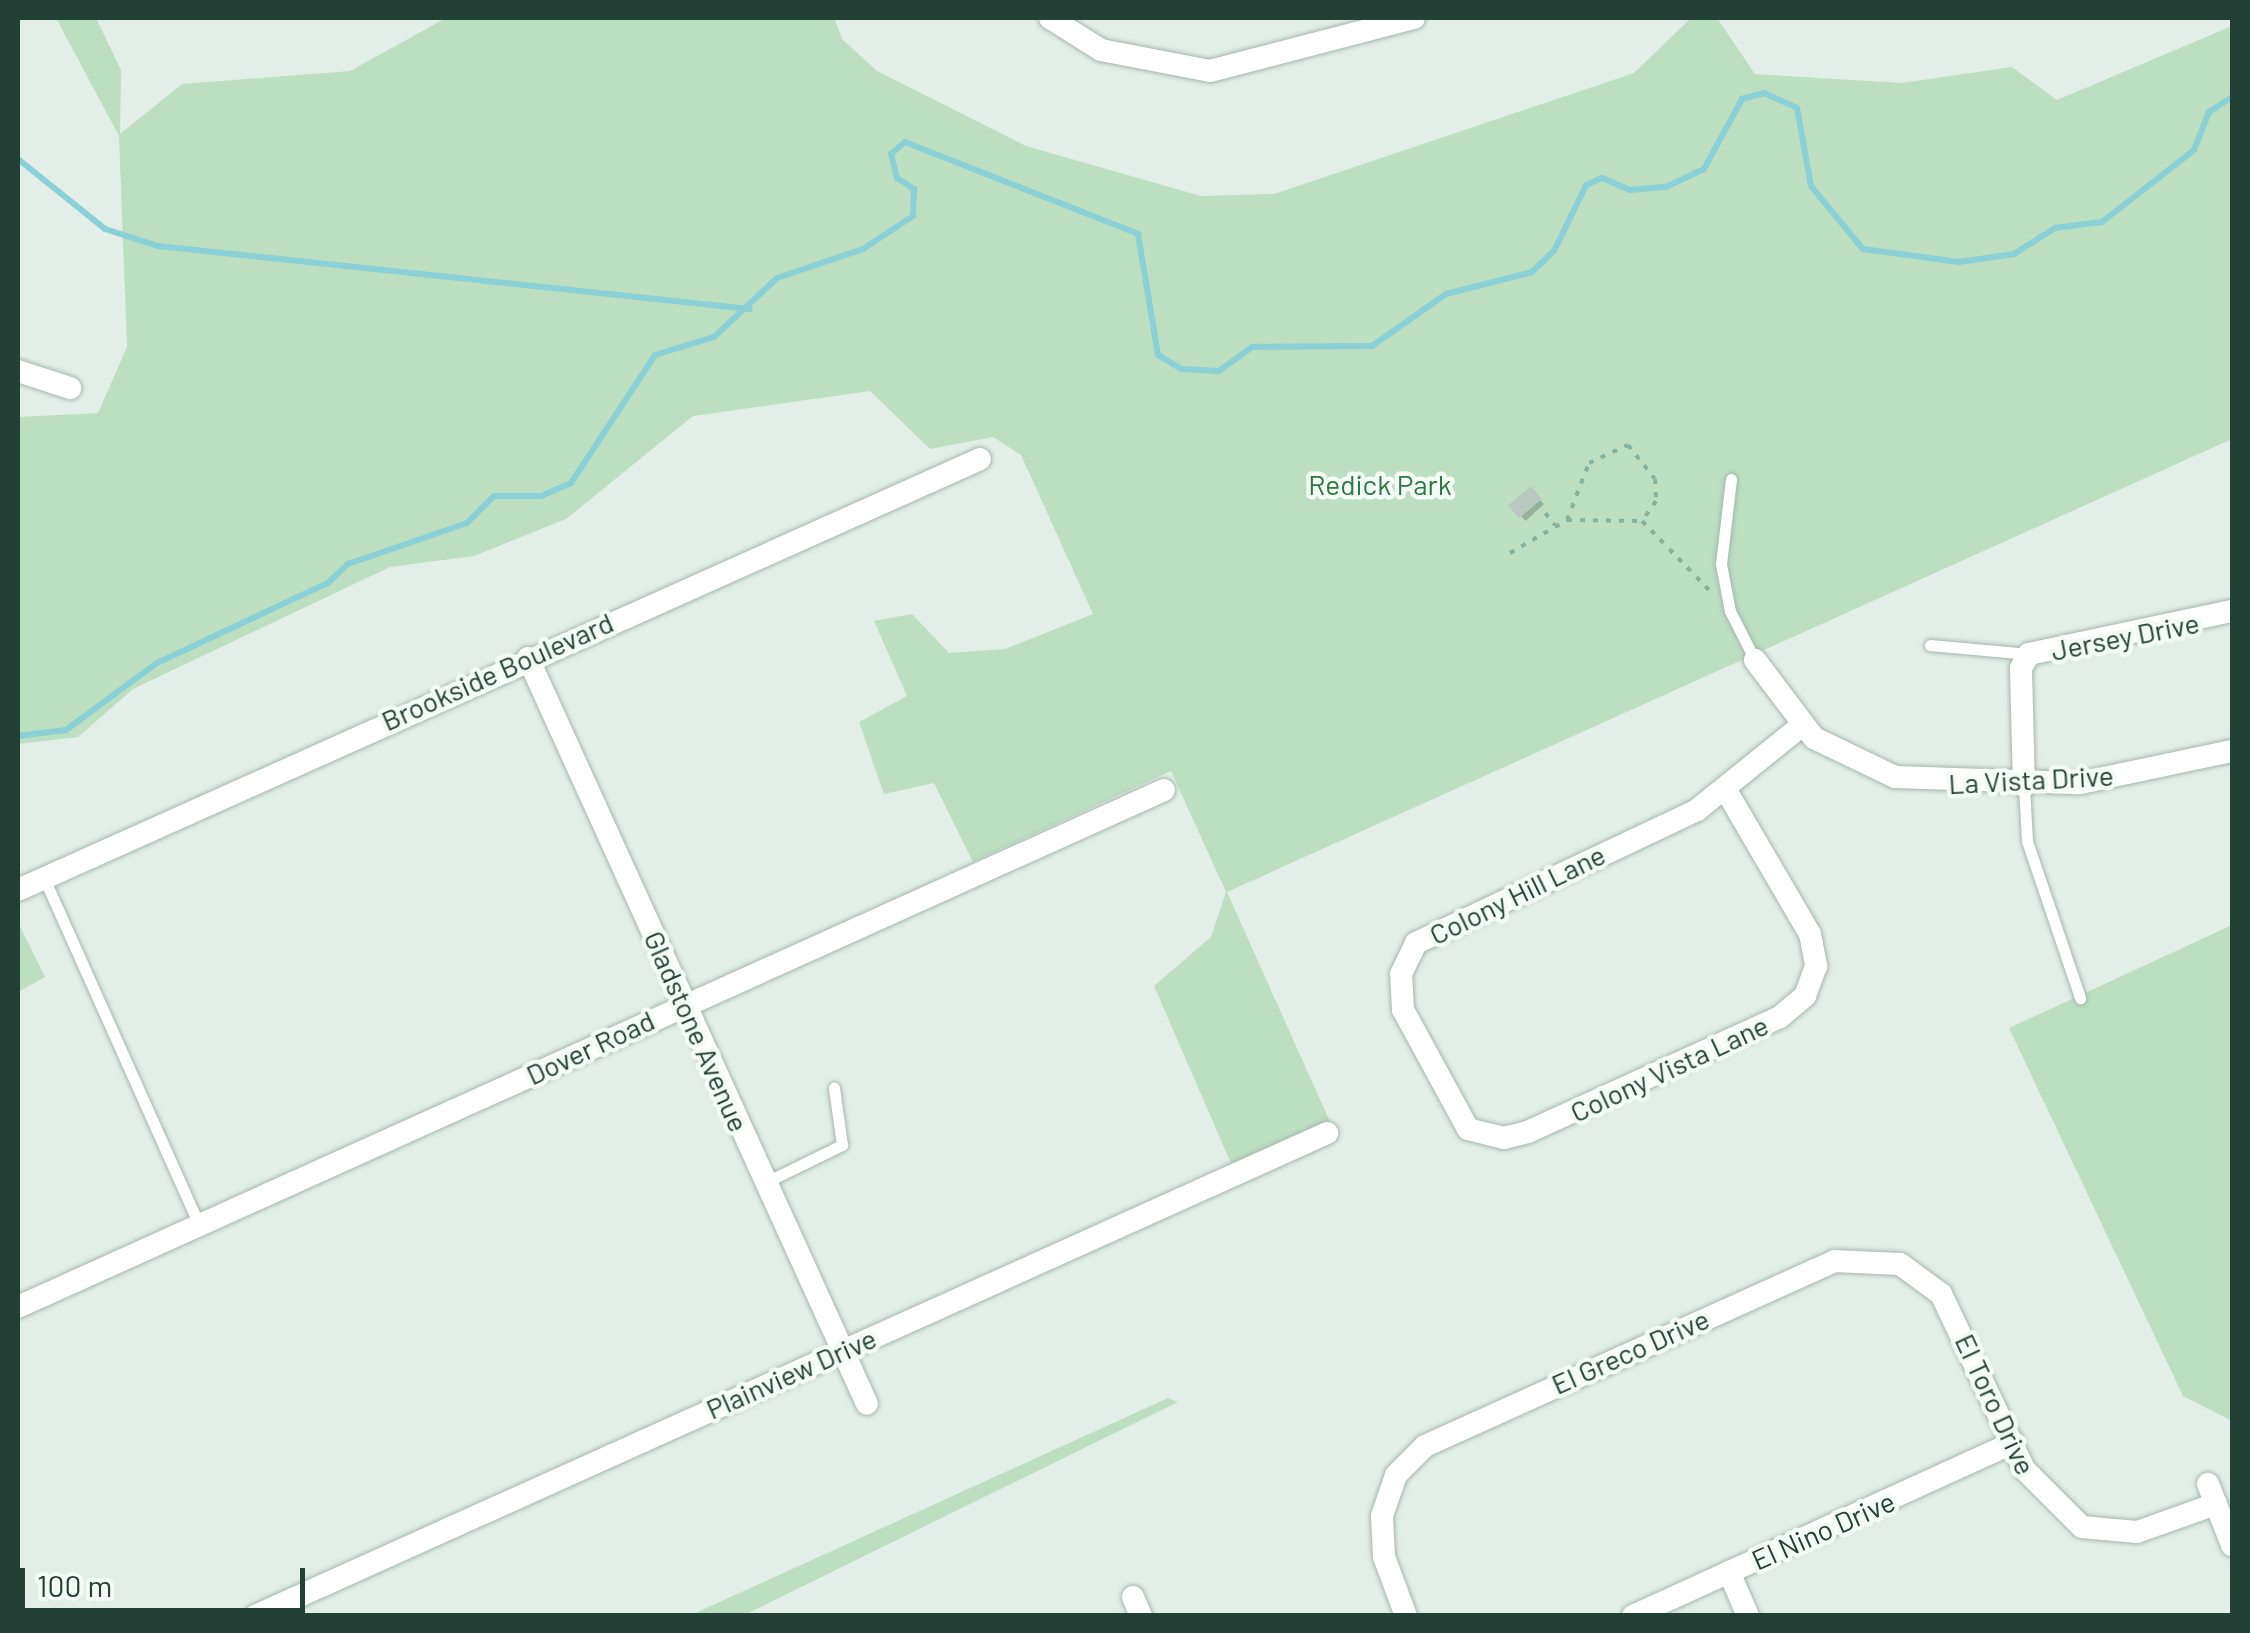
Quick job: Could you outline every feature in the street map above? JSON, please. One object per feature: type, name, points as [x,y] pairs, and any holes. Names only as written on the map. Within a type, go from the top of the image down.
[{"type":"street","points":[[1050,18],[1101,50],[1210,71],[1414,18]]},
{"type":"street","points":[[18,371],[70,388]]},
{"type":"street","name":"Brookside Boulevard","points":[[18,890],[528,658],[980,459]]},
{"type":"street","name":"Jersey Drive","points":[[2024,786],[2022,668],[2034,654],[2232,611]]},
{"type":"street","name":"Gladstone Avenue","points":[[528,658],[866,1404]]},
{"type":"street","name":"La Vista Drive","points":[[1754,660],[1801,726],[1895,777],[2024,786],[2232,750]]},
{"type":"street","name":"Colony Hill Lane","points":[[1479,1134],[1446,1104],[1403,1010],[1406,958],[1446,924],[1728,792],[1801,726]]},
{"type":"street","name":"Dover Road","points":[[18,1308],[684,1003],[1164,790]]},
{"type":"street","name":"Colony Vista Lane","points":[[1479,1134],[1528,1132],[1780,1017],[1805,996],[1816,966],[1810,934],[1728,792]]},
{"type":"street","name":"Plainview Drive","points":[[255,1616],[1327,1133]]},
{"type":"street","name":"El Greco Drive","points":[[1406,1616],[1380,1536],[1388,1495],[1402,1466],[1444,1435],[1815,1267],[1866,1258],[1900,1264]]},
{"type":"street","name":"El Toro Drive","points":[[1900,1264],[1941,1294],[2039,1492],[2082,1527],[2137,1532],[2212,1494],[2232,1544]]},
{"type":"street","name":"El Nino Drive","points":[[1633,1616],[2013,1443]]},
{"type":"street","points":[[1729,1572],[1748,1616]]},
{"type":"lane","points":[[1731,479],[1721,564],[1730,611],[1754,660]]},
{"type":"lane","points":[[1930,645],[2034,654]]},
{"type":"lane","points":[[2024,786],[2027,841],[2080,998]]},
{"type":"lane","points":[[44,878],[199,1225]]},
{"type":"lane","points":[[766,1182],[842,1145],[834,1088]]},
{"type":"path","points":[[1566,520],[1589,463],[1628,445],[1655,478],[1656,501],[1642,521]]},
{"type":"path","points":[[1537,503],[1555,525]]},
{"type":"path","points":[[1510,553],[1566,520],[1642,521],[1730,611]]},
{"type":"green space","name":"Redick Park","points":[[56,18],[96,18],[121,70],[120,134],[182,84],[350,71],[446,18],[834,18],[842,39],[877,71],[1026,146],[1201,196],[1274,194],[1634,73],[1691,18],[1717,18],[1755,74],[1902,83],[2012,67],[2057,100],[2232,26],[2232,439],[1227,892],[1331,1124],[1233,1168],[1154,986],[1211,937],[1226,892],[1171,771],[973,862],[934,783],[884,794],[859,722],[907,696],[874,621],[912,614],[949,653],[1005,649],[1093,614],[1021,455],[993,437],[930,449],[870,391],[693,416],[566,519],[474,556],[390,567],[133,689],[78,737],[18,744],[18,417],[98,413],[127,347],[119,136]]},
{"type":"green space","points":[[18,922],[45,977],[18,992]]},
{"type":"green space","points":[[2232,925],[2232,1421],[2183,1396],[2009,1028]]},
{"type":"green space","points":[[1168,1398],[1178,1402],[744,1615],[691,1615]]},
{"type":"building","points":[[1531,486],[1542,499],[1519,518],[1508,505]]},
{"type":"waterway","points":[[18,736],[66,730],[157,663],[328,583],[348,564],[467,523],[494,496],[541,496],[571,483],[655,355],[714,337],[777,278],[863,249],[913,216],[914,189],[897,178],[891,154],[905,142],[1138,234],[1158,355],[1181,369],[1219,371],[1252,347],[1372,346],[1446,294],[1532,272],[1554,251],[1586,185],[1602,178],[1630,190],[1666,187],[1704,169],[1742,99],[1764,93],[1797,108],[1811,186],[1863,249],[1959,262],[2014,254],[2055,228],[2102,222],[2194,150],[2209,112],[2232,97]]},
{"type":"waterway","points":[[18,159],[105,229],[158,246],[750,309]]}]
